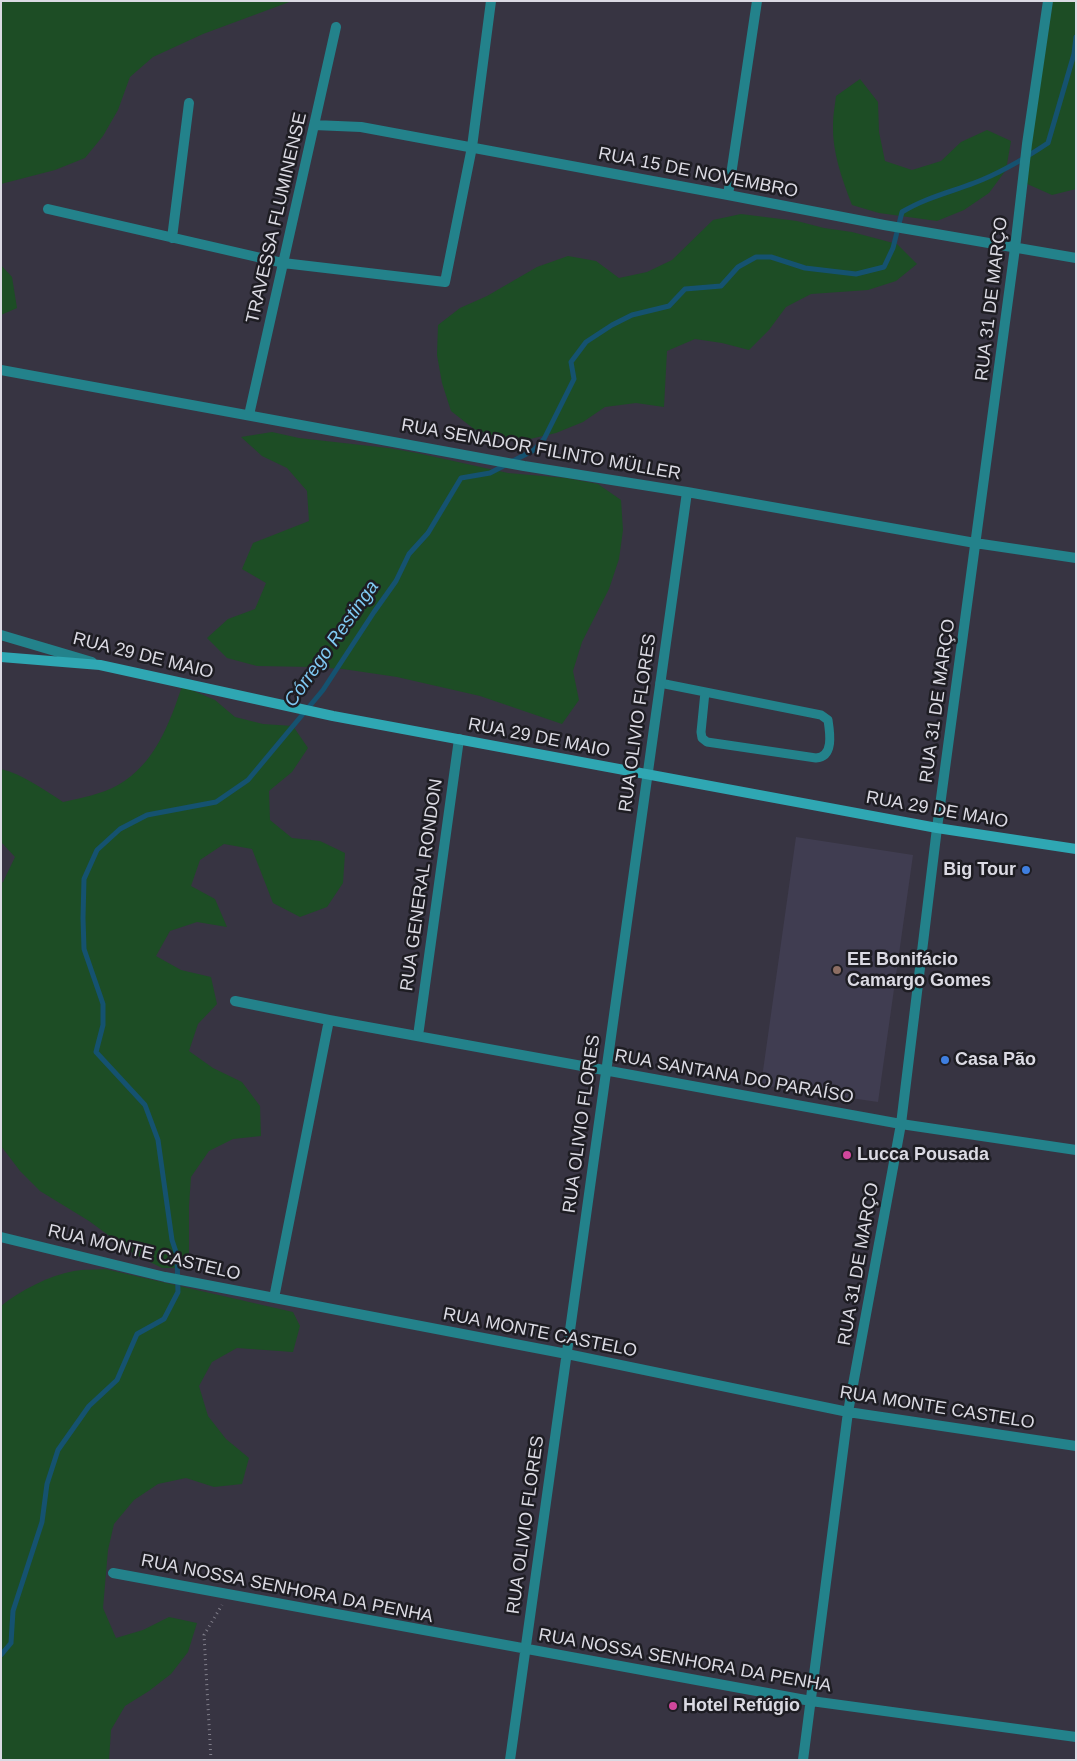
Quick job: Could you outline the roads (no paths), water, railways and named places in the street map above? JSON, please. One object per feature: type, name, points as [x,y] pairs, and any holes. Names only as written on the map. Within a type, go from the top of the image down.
[{"type":"main road","points":[[1,657],[100,665]]},
{"type":"main road","name":"RUA 29 DE MAIO","points":[[100,665],[332,716],[937,828],[1076,849]]},
{"type":"street","points":[[48,208],[283,263],[445,282],[472,147],[491,1]]},
{"type":"street","points":[[728,195],[757,1]]},
{"type":"street","name":"RUA 31 DE MARÇO","points":[[802,1760],[848,1412],[901,1124],[937,828],[1015,248],[1027,144],[1048,1]]},
{"type":"street","name":"TRAVESSA FLUMINENSE","points":[[249,415],[336,28]]},
{"type":"street","points":[[172,238],[189,103]]},
{"type":"street","name":"RUA 15 DE NOVEMBRO","points":[[314,125],[360,127],[884,225],[1076,258]]},
{"type":"street","name":"RUA SENADOR FILINTO MÜLLER","points":[[1,370],[524,466],[687,492],[975,543],[1076,558]]},
{"type":"street","name":"RUA OLIVIO FLORES","points":[[510,1760],[687,492]]},
{"type":"street","name":"RUA 29 DE MAIO","points":[[1,635],[100,665]]},
{"type":"street","name":"RUA GENERAL RONDON","points":[[418,1036],[459,739]]},
{"type":"street","name":"RUA SANTANA DO PARAÍSO","points":[[235,1000],[329,1020],[901,1124],[1076,1150]]},
{"type":"street","points":[[274,1298],[329,1020]]},
{"type":"street","name":"RUA MONTE CASTELO","points":[[1,1237],[165,1277],[566,1354],[848,1412],[1076,1446]]},
{"type":"street","name":"RUA NOSSA SENHORA DA PENHA","points":[[113,1573],[811,1701],[1076,1737]]},
{"type":"lane","points":[[660,683],[821,715],[828,720],[830,728],[827,754],[816,758],[707,742],[702,738],[701,732],[705,692]]},
{"type":"waterway","name":"Córrego Restinga","points":[[1,1655],[11,1643],[13,1611],[42,1522],[47,1484],[58,1450],[89,1406],[117,1380],[137,1334],[164,1319],[178,1292],[177,1255],[172,1240],[158,1140],[145,1105],[96,1052],[103,1025],[103,1004],[84,949],[83,918],[84,879],[97,850],[120,829],[147,815],[216,802],[248,780],[323,690],[396,581],[409,554],[428,533],[461,478],[490,473],[534,450],[544,439],[574,379],[571,362],[586,342],[632,315],[669,306],[685,289],[721,286],[738,267],[756,257],[771,257],[805,268],[856,274],[884,267],[893,248],[902,212],[929,199],[994,175],[1048,143],[1074,54],[1076,37]]},
{"type":"place","name":"Big Tour","points":[[1026,870]]},
{"type":"place","name":"EE Bonifácio Camargo Gomes","points":[[837,970]]},
{"type":"place","name":"Casa Pão","points":[[945,1060]]},
{"type":"place","name":"Lucca Pousada","points":[[847,1155]]},
{"type":"place","name":"Hotel Refúgio","points":[[673,1706]]}]
